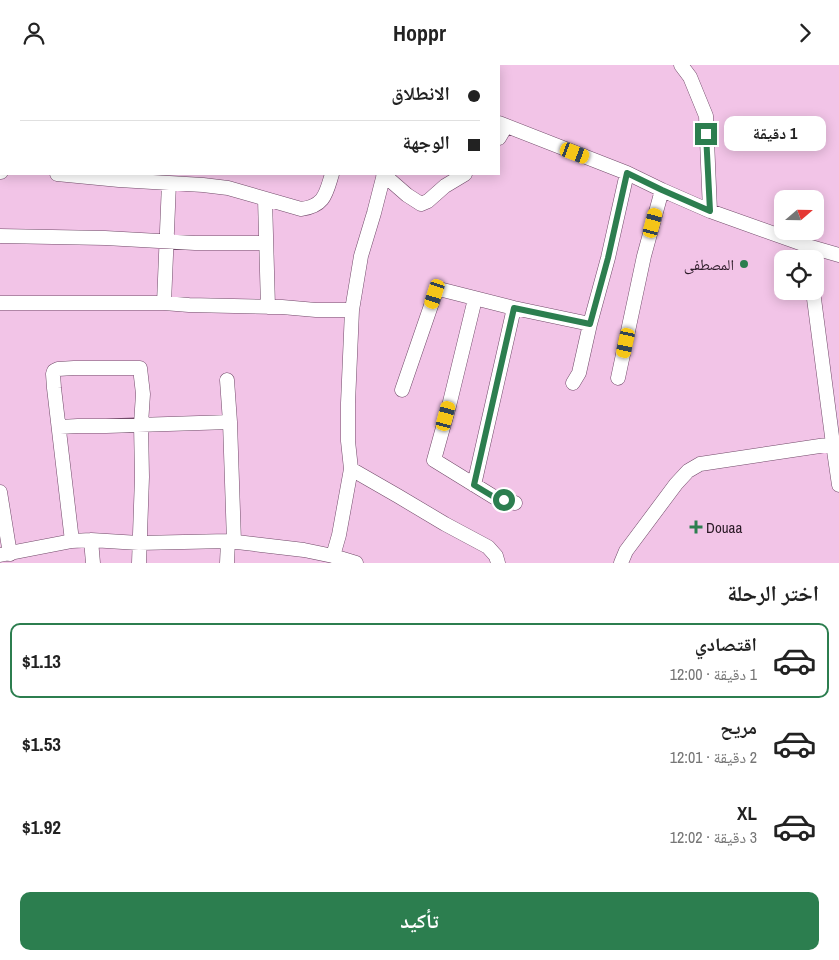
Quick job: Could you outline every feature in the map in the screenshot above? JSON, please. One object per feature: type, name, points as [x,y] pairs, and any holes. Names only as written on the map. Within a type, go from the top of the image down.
[{"type":"street","points":[[681,65],[690,77],[706,116],[710,211]]},
{"type":"street","points":[[501,129],[627,173],[710,211],[804,250]]},
{"type":"street","points":[[574,383],[579,373],[627,173]]},
{"type":"street","points":[[67,175],[228,188],[301,209],[319,203],[328,191],[332,175]]},
{"type":"street","points":[[333,556],[339,535],[351,469],[348,413],[352,310],[361,255],[374,213],[383,175]]},
{"type":"street","points":[[384,175],[406,195],[421,204],[463,175]]},
{"type":"street","points":[[164,303],[168,183]]},
{"type":"street","points":[[618,378],[644,256],[662,190]]},
{"type":"street","points":[[265,199],[268,307]]},
{"type":"street","points":[[0,236],[195,243],[266,243]]},
{"type":"street","points":[[824,254],[839,255]]},
{"type":"street","points":[[402,390],[439,289],[475,299],[590,324]]},
{"type":"street","points":[[475,299],[434,460],[494,497],[515,503]]},
{"type":"street","points":[[814,300],[834,419],[833,444],[839,485]]},
{"type":"street","points":[[0,303],[164,303],[352,310]]},
{"type":"street","points":[[474,485],[514,308]]},
{"type":"street","points":[[72,541],[54,371],[74,368],[140,368],[143,394],[138,563]]},
{"type":"street","points":[[227,380],[230,421],[231,542],[227,563]]},
{"type":"street","points":[[60,427],[230,421]]},
{"type":"street","points":[[622,563],[626,551],[676,484],[688,471],[700,464],[833,444]]},
{"type":"street","points":[[351,469],[488,547],[496,556],[498,563]]},
{"type":"street","points":[[0,492],[5,555],[72,541],[91,540],[139,543],[231,542],[304,550],[356,563]]},
{"type":"street","points":[[91,540],[93,563]]},
{"type":"place","name":"المصطفى","points":[[744,264]]},
{"type":"place","name":"Douaa","points":[[696,527]]},
{"type":"route","points":[[504,500],[494,497],[474,485],[514,308],[590,324],[608,258],[627,173],[710,211],[706,134]]}]
